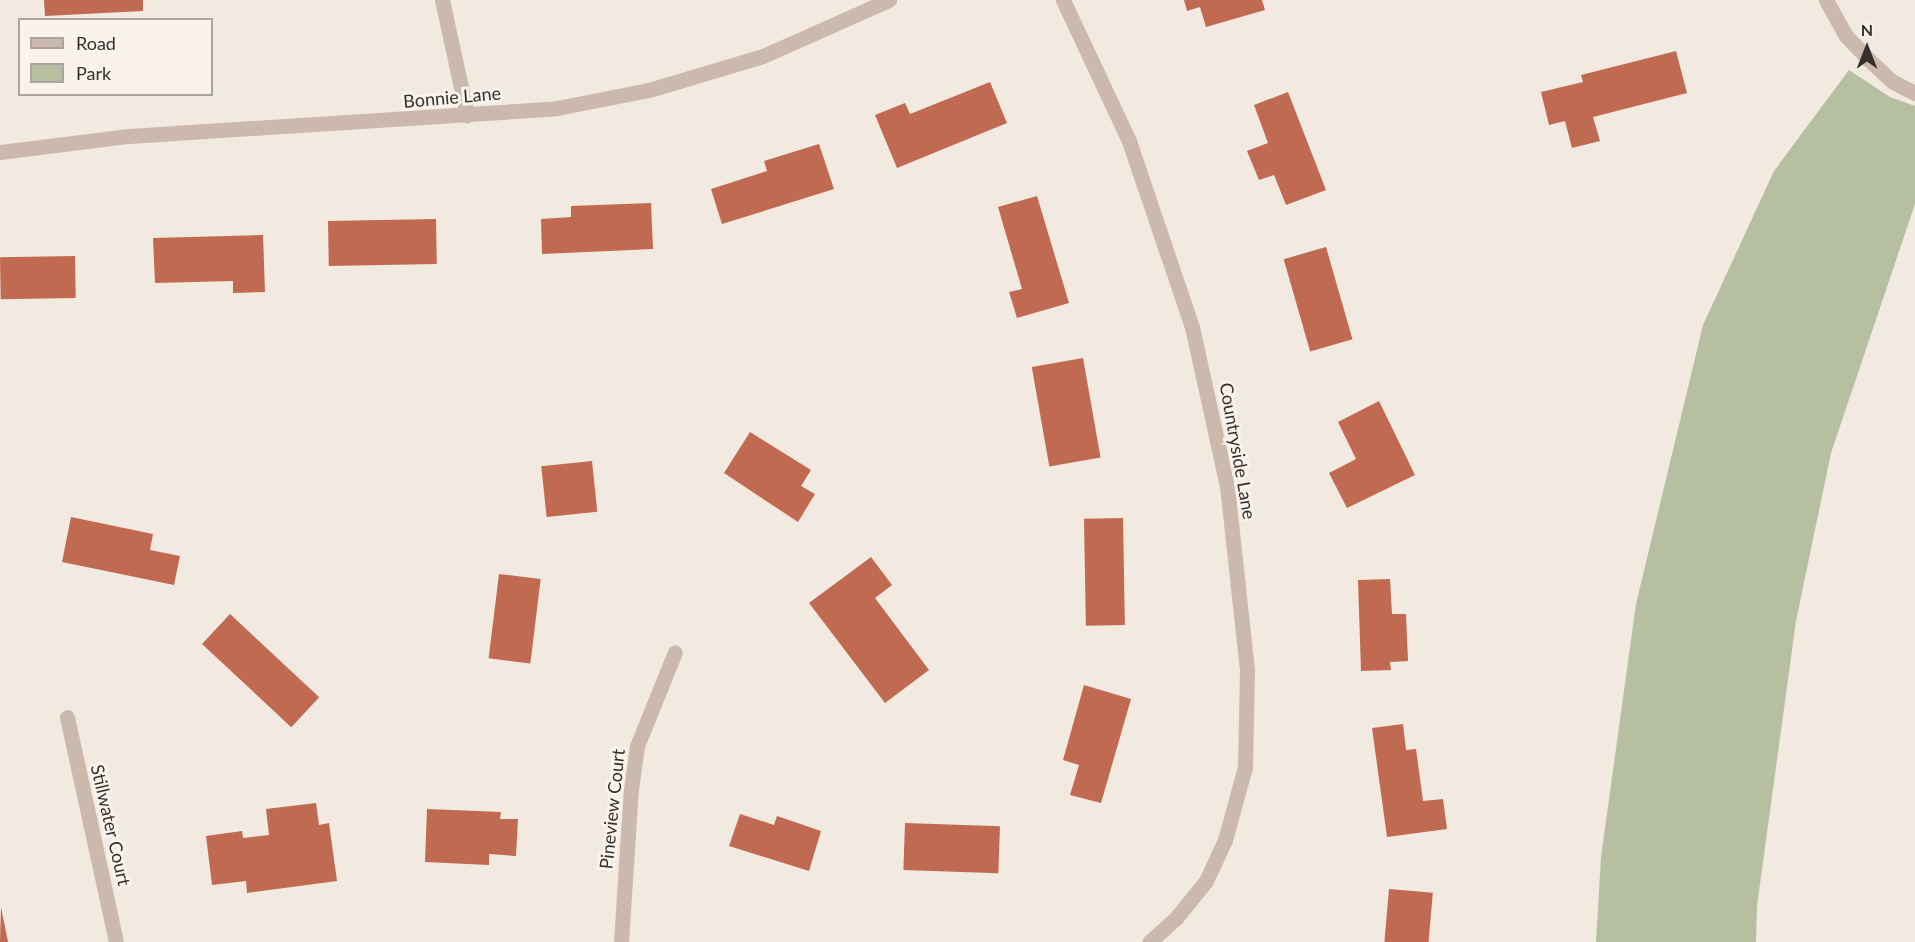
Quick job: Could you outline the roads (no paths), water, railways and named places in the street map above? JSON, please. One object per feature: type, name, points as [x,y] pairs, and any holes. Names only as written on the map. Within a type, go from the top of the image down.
[{"type":"street","points":[[442,0],[468,115]]},
{"type":"street","name":"Bonnie Lane","points":[[0,152],[140,135],[557,108],[649,90],[764,56],[889,0]]},
{"type":"street","name":"Countryside Lane","points":[[1063,0],[1129,141],[1163,235],[1207,386],[1235,548],[1248,669],[1245,767],[1225,840],[1206,881],[1176,918],[1149,942]]},
{"type":"street","points":[[1826,0],[1846,36],[1867,58],[1893,82],[1915,93]]},
{"type":"street","name":"Pineview Court","points":[[621,942],[631,789],[638,746],[675,652]]},
{"type":"street","name":"Stillwater Court","points":[[67,717],[116,942]]}]
